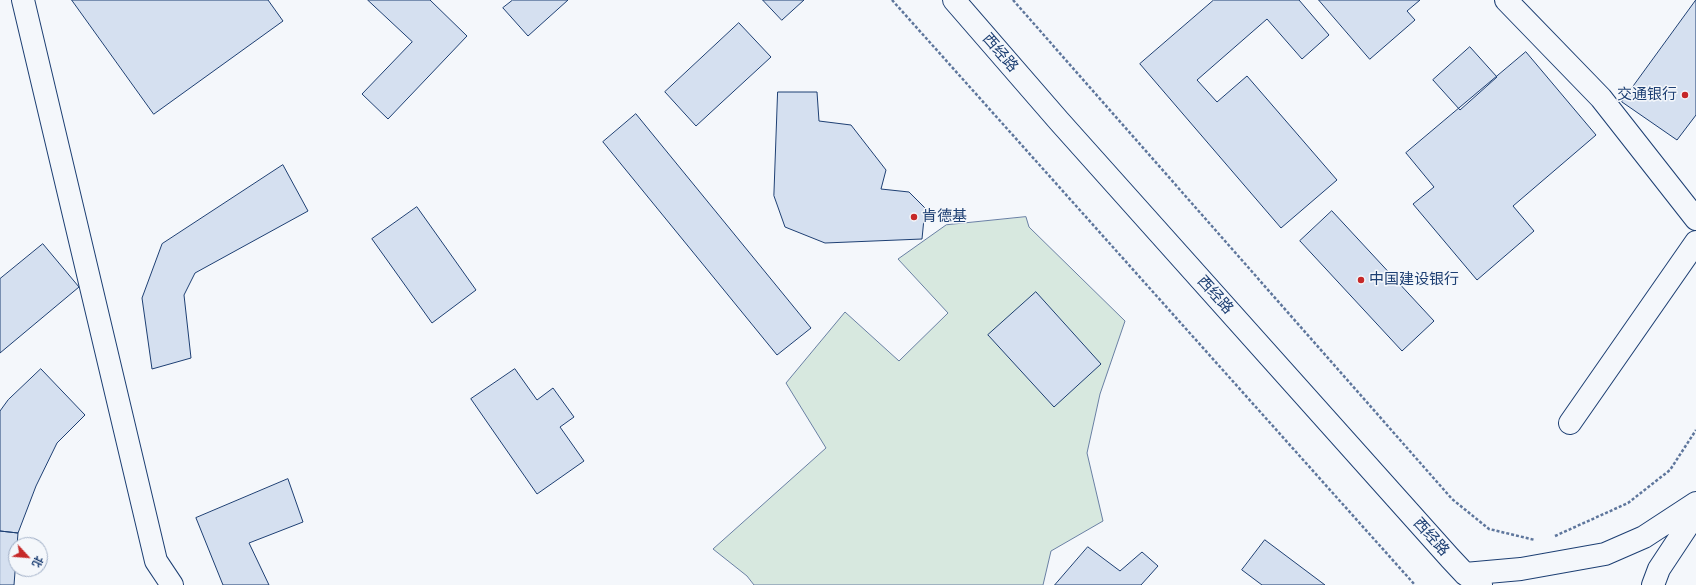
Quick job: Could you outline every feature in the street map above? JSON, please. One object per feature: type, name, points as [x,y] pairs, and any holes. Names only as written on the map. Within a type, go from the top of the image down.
[{"type":"main road","points":[[23,0],[156,561],[172,585]]},
{"type":"main road","name":"西经路","points":[[954,0],[1069,132],[1472,581]]},
{"type":"main road","points":[[1506,0],[1602,98],[1696,219]]},
{"type":"main road","points":[[1570,423],[1696,242]]},
{"type":"main road","points":[[1472,581],[1521,569],[1605,554],[1644,537],[1696,503]]},
{"type":"main road","points":[[1653,585],[1659,569],[1696,513]]},
{"type":"path","points":[[892,0],[1415,585]]},
{"type":"path","points":[[1013,0],[1452,499],[1489,529],[1537,540]]},
{"type":"path","points":[[1551,537],[1628,503],[1670,470],[1696,430]]},
{"type":"shaded area","points":[[1026,217],[1029,227],[1125,321],[1100,394],[1087,453],[1103,521],[1051,551],[1043,585],[754,585],[747,576],[713,549],[826,448],[786,383],[845,312],[899,361],[948,313],[898,259],[946,225]]},
{"type":"building","points":[[72,0],[268,0],[283,21],[154,114]]},
{"type":"building","points":[[368,0],[430,0],[467,36],[388,119],[362,94],[412,42]]},
{"type":"building","points":[[513,0],[568,0],[528,36],[503,8]]},
{"type":"building","points":[[763,0],[804,0],[782,20]]},
{"type":"building","points":[[1214,0],[1299,0],[1329,35],[1302,59],[1267,19],[1197,80],[1217,102],[1247,76],[1337,180],[1281,228],[1140,64]]},
{"type":"building","points":[[1319,0],[1420,0],[1407,11],[1415,20],[1370,59]]},
{"type":"building","points":[[1696,0],[1696,115],[1677,140],[1622,102]]},
{"type":"building","points":[[739,23],[771,57],[696,126],[665,92]]},
{"type":"building","points":[[1470,47],[1497,77],[1460,110],[1433,80]]},
{"type":"building","points":[[1526,52],[1596,135],[1513,206],[1534,231],[1477,280],[1413,204],[1434,187],[1406,153]]},
{"type":"building","points":[[778,92],[817,92],[819,121],[851,125],[886,170],[881,189],[909,192],[925,208],[922,239],[825,243],[785,227],[774,196]]},
{"type":"building","points":[[636,114],[811,328],[777,355],[603,142]]},
{"type":"building","points":[[283,165],[308,211],[195,273],[184,295],[191,358],[152,369],[142,298],[162,244]]},
{"type":"building","points":[[417,207],[476,290],[432,323],[372,239]]},
{"type":"building","points":[[1332,211],[1434,321],[1402,351],[1300,241]]},
{"type":"building","points":[[43,244],[79,287],[0,353],[0,279]]},
{"type":"building","points":[[1036,292],[1101,364],[1054,407],[988,335]]},
{"type":"building","points":[[41,369],[85,415],[57,443],[36,486],[18,533],[0,531],[0,411],[8,400]]},
{"type":"building","points":[[515,369],[537,400],[553,388],[574,417],[560,427],[584,461],[537,494],[471,399]]},
{"type":"building","points":[[288,479],[303,522],[249,543],[269,585],[223,585],[196,518]]},
{"type":"building","points":[[0,531],[18,533],[18,537],[8,537],[8,577],[15,577],[14,585],[0,585]]},
{"type":"building","points":[[1265,540],[1325,585],[1262,585],[1242,570]]},
{"type":"building","points":[[1088,547],[1120,571],[1142,552],[1158,566],[1141,585],[1055,585]]},
{"type":"place","name":"交通银行","points":[[1685,95]]},
{"type":"place","name":"肯德基","points":[[914,217]]},
{"type":"place","name":"中国建设银行","points":[[1361,280]]}]
